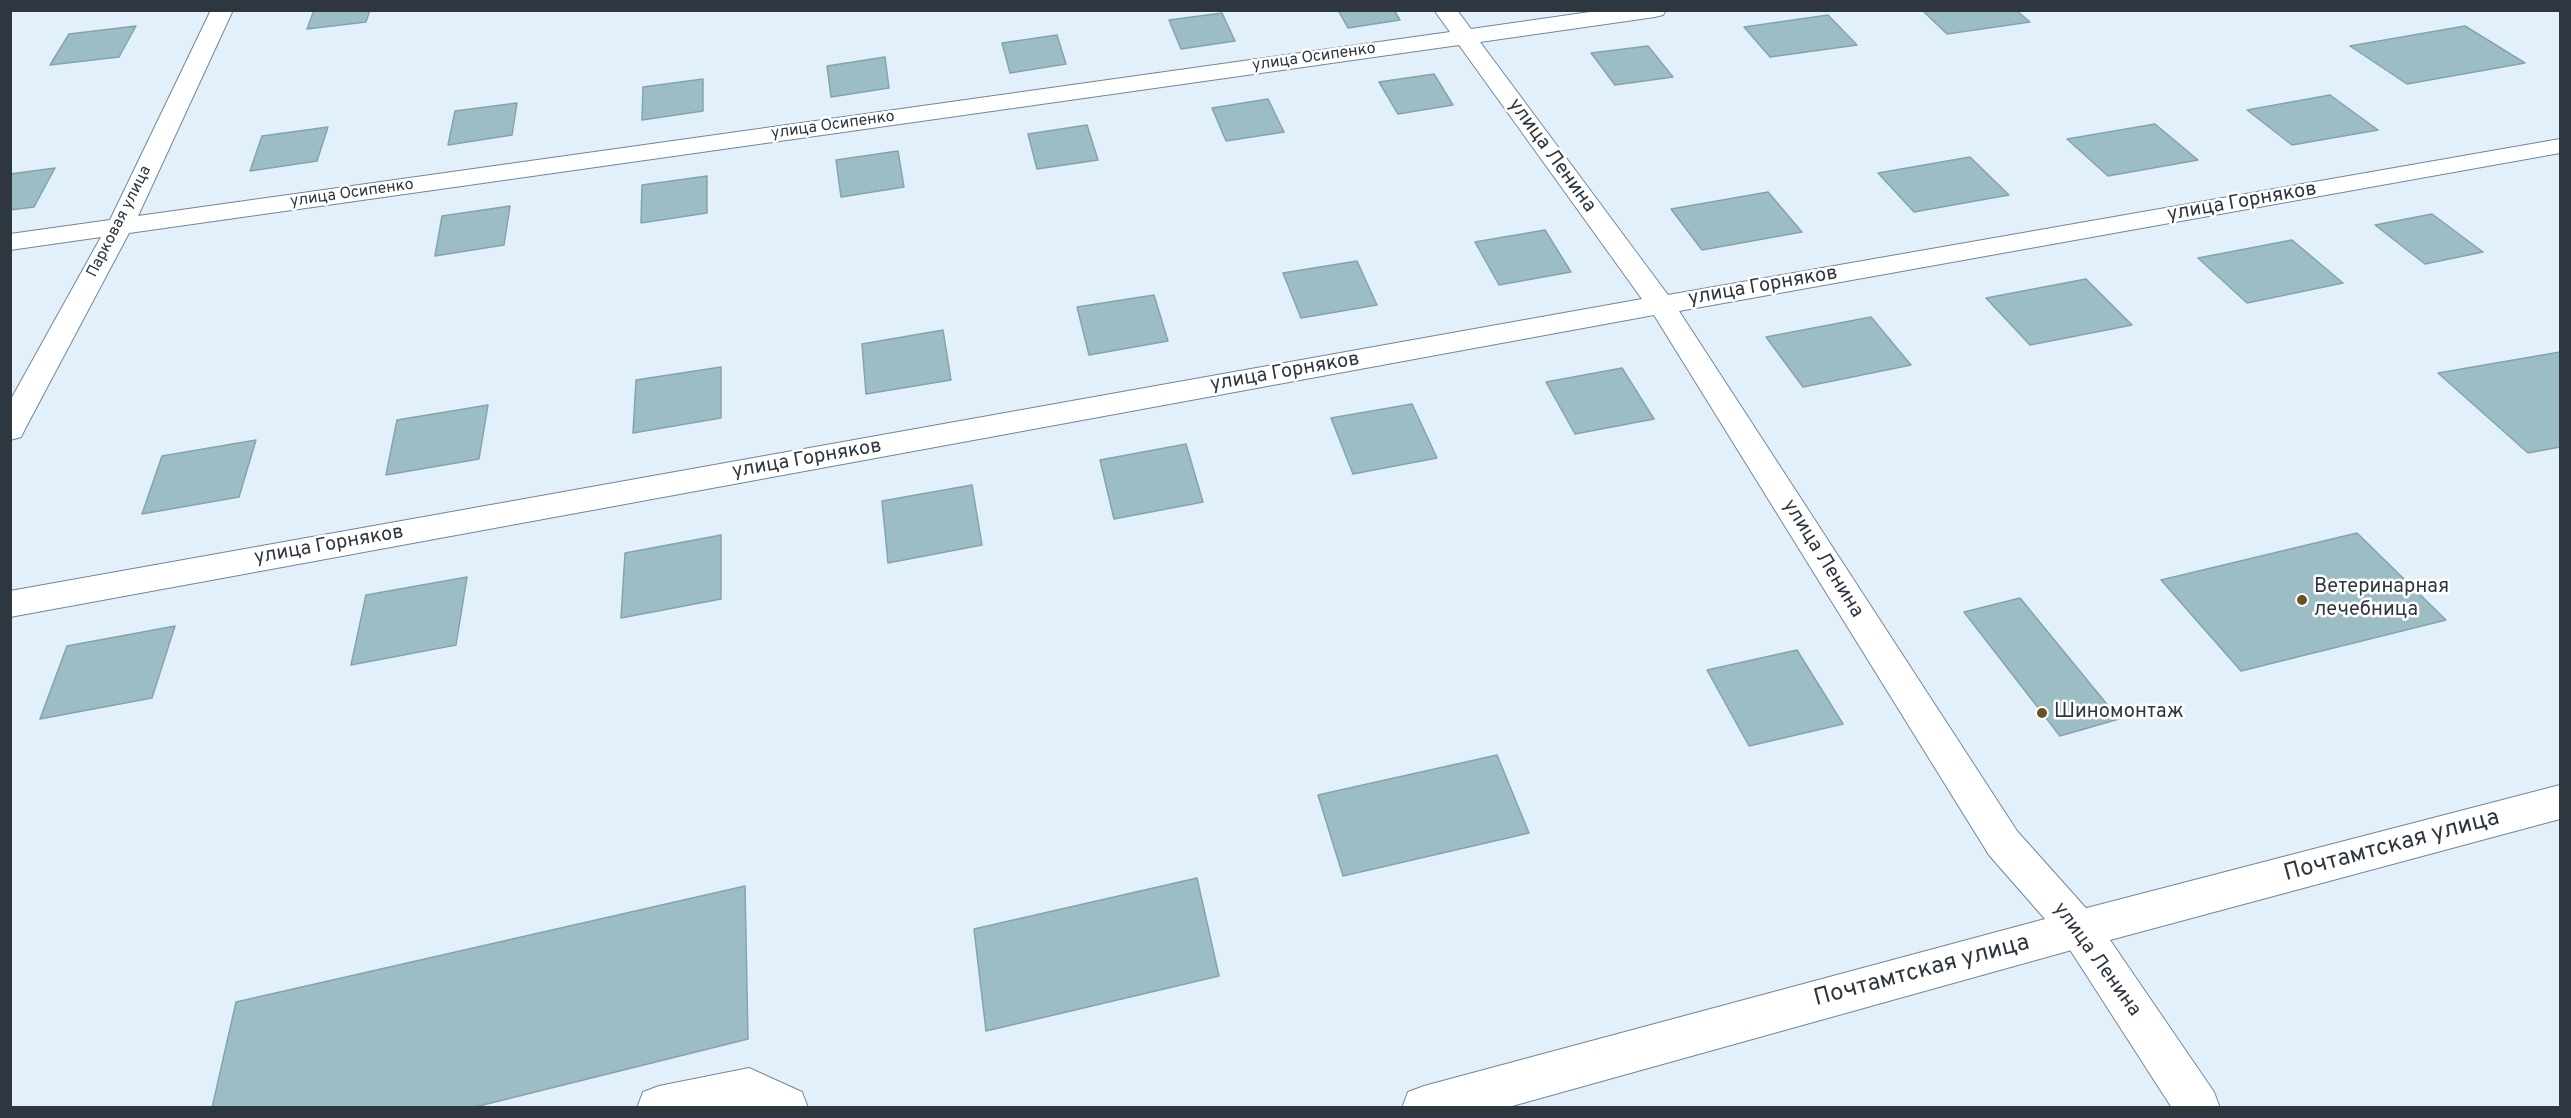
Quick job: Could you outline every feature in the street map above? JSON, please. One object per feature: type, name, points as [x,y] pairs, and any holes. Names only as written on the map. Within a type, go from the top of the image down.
[{"type":"street","name":"Парковая улица","points":[[10,429],[120,226],[222,10]]},
{"type":"street","name":"улица Ленина","points":[[1446,10],[1463,37],[1661,305],[2003,843],[2079,929],[2198,1107]]},
{"type":"street","name":"улица Осипенко","points":[[10,242],[1655,10]]},
{"type":"street","name":"улица Горняков","points":[[10,604],[1661,305],[2560,146]]},
{"type":"street","name":"Почтамтская улица","points":[[1424,1107],[2079,929],[2560,802]]},
{"type":"street","points":[[659,1107],[749,1090],[786,1107]]},
{"type":"building","points":[[314,10],[370,10],[366,22],[307,29]]},
{"type":"building","points":[[1338,10],[1394,10],[1400,20],[1348,28]]},
{"type":"building","points":[[1922,10],[2016,10],[2030,22],[1947,34]]},
{"type":"building","points":[[1222,13],[1235,41],[1181,49],[1169,20]]},
{"type":"building","points":[[1828,15],[1857,45],[1770,57],[1744,27]]},
{"type":"building","points":[[136,26],[119,57],[50,65],[69,34]]},
{"type":"building","points":[[2465,26],[2525,63],[2407,84],[2350,46]]},
{"type":"building","points":[[1057,35],[1066,64],[1010,73],[1002,43]]},
{"type":"building","points":[[1648,46],[1673,77],[1615,85],[1591,53]]},
{"type":"building","points":[[885,57],[889,88],[831,97],[827,66]]},
{"type":"building","points":[[1434,74],[1453,105],[1398,114],[1379,82]]},
{"type":"building","points":[[703,79],[703,111],[642,120],[643,87]]},
{"type":"building","points":[[2330,95],[2378,130],[2292,145],[2247,110]]},
{"type":"building","points":[[1268,99],[1284,132],[1226,141],[1212,108]]},
{"type":"building","points":[[517,103],[512,135],[448,145],[455,111]]},
{"type":"building","points":[[2155,124],[2198,160],[2108,176],[2067,139]]},
{"type":"building","points":[[1087,125],[1098,160],[1037,169],[1028,134]]},
{"type":"building","points":[[328,127],[317,161],[250,171],[262,136]]},
{"type":"building","points":[[898,151],[904,187],[841,197],[836,160]]},
{"type":"building","points":[[1970,157],[2009,195],[1914,212],[1878,173]]},
{"type":"building","points":[[55,168],[34,207],[10,210],[10,174]]},
{"type":"building","points":[[707,176],[707,213],[641,223],[642,185]]},
{"type":"building","points":[[1768,192],[1802,232],[1702,250],[1671,209]]},
{"type":"building","points":[[510,206],[504,245],[435,256],[442,216]]},
{"type":"building","points":[[2432,214],[2483,252],[2425,264],[2375,225]]},
{"type":"building","points":[[1545,230],[1571,272],[1499,285],[1475,242]]},
{"type":"building","points":[[2292,240],[2343,283],[2247,303],[2198,258]]},
{"type":"building","points":[[1357,261],[1377,305],[1301,318],[1283,273]]},
{"type":"building","points":[[2086,279],[2132,325],[2030,345],[1986,298]]},
{"type":"building","points":[[1154,295],[1168,341],[1089,355],[1077,307]]},
{"type":"building","points":[[1871,317],[1911,365],[1803,387],[1766,337]]},
{"type":"building","points":[[943,330],[951,380],[866,394],[862,344]]},
{"type":"building","points":[[2560,352],[2560,447],[2528,453],[2438,373]]},
{"type":"building","points":[[721,367],[721,418],[633,433],[636,380]]},
{"type":"building","points":[[1622,368],[1654,419],[1575,434],[1546,382]]},
{"type":"building","points":[[1412,404],[1437,458],[1353,474],[1331,418]]},
{"type":"building","points":[[488,405],[479,459],[386,475],[397,420]]},
{"type":"building","points":[[256,440],[239,497],[142,514],[162,456]]},
{"type":"building","points":[[1186,444],[1203,502],[1114,519],[1100,460]]},
{"type":"building","points":[[972,485],[982,545],[888,563],[882,501]]},
{"type":"building","name":"Ветеринарная лечебница","points":[[2357,533],[2446,620],[2241,671],[2161,580]]},
{"type":"building","points":[[721,535],[721,599],[621,618],[625,553]]},
{"type":"building","points":[[467,577],[456,645],[351,665],[366,595]]},
{"type":"building","points":[[2020,598],[2119,719],[2060,736],[1964,612]]},
{"type":"building","points":[[175,626],[152,698],[40,719],[67,646]]},
{"type":"building","points":[[1797,650],[1843,724],[1749,746],[1707,670]]},
{"type":"building","points":[[1497,755],[1529,833],[1343,876],[1318,795]]},
{"type":"building","points":[[1197,878],[1219,976],[986,1031],[974,929]]},
{"type":"building","points":[[745,886],[748,1039],[471,1108],[212,1108],[236,1002]]},
{"type":"place","name":"Ветеринарная лечебница","points":[[2302,600]]},
{"type":"place","name":"Шиномонтаж","points":[[2042,713]]}]
